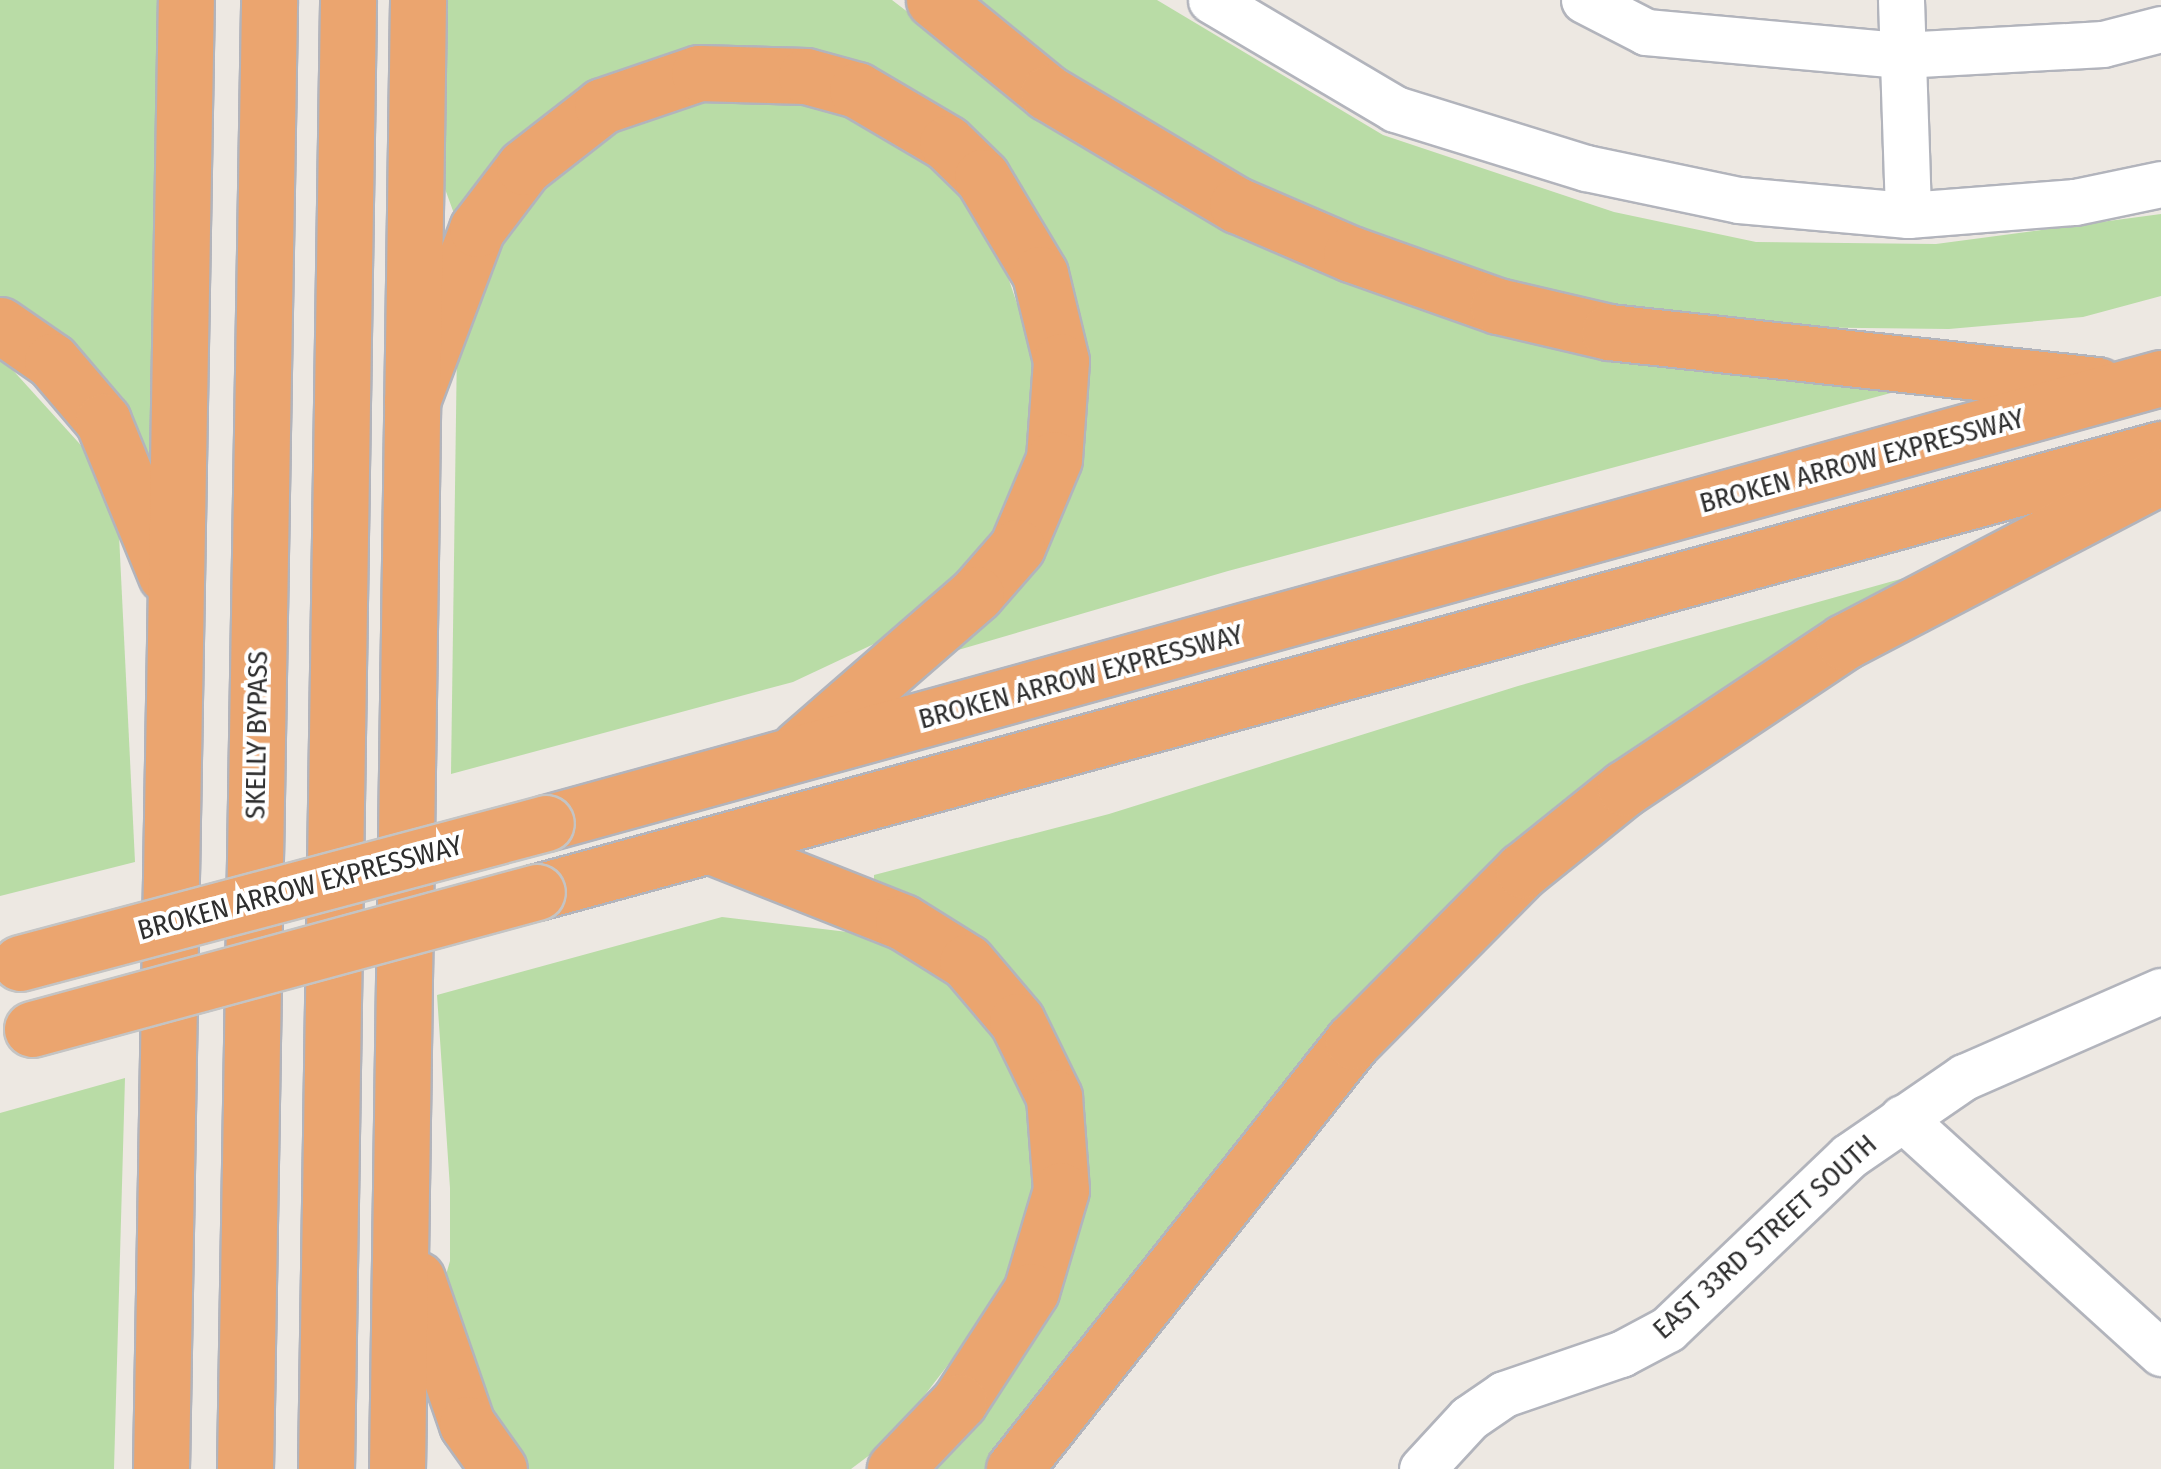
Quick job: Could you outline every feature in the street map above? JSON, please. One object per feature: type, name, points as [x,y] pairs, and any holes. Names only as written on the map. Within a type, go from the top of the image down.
[{"type":"highway","points":[[161,1469],[186,0]]},
{"type":"highway","name":"SKELLY BYPASS","points":[[245,1469],[269,0]]},
{"type":"highway","points":[[326,1469],[348,0]]},
{"type":"highway","points":[[397,1469],[418,0]]},
{"type":"highway","points":[[934,0],[1048,93],[1237,205],[1351,254],[1498,306],[1609,332],[2143,383]]},
{"type":"highway","points":[[412,401],[486,216],[524,166],[602,106],[698,73],[806,76],[856,90],[948,143],[982,177],[1040,274],[1060,360],[1054,459],[1016,548],[986,582],[788,758]]},
{"type":"highway","points":[[0,325],[52,361],[102,421],[177,606]]},
{"type":"highway","name":"BROKEN ARROW EXPRESSWAY","points":[[10,965],[788,758],[2143,383]]},
{"type":"highway","points":[[16,1034],[2161,449]]},
{"type":"highway","points":[[1014,1469],[1352,1040],[1524,870],[1625,788],[1844,642],[2161,476]]},
{"type":"highway","points":[[710,846],[903,922],[968,962],[1017,1020],[1054,1098],[1062,1190],[1030,1290],[960,1402],[895,1469]]},
{"type":"highway","points":[[401,1224],[438,1355],[467,1424],[499,1469]]},
{"type":"street","points":[[1211,0],[1395,109],[1586,168],[1739,200],[1908,215],[2075,202],[2161,184]]},
{"type":"street","points":[[1584,0],[1901,55],[2104,44],[2161,29]]},
{"type":"street","points":[[1901,0],[1908,215]]},
{"type":"street","name":"EAST 33RD STREET SOUTH","points":[[1422,1469],[1495,1399],[1621,1354],[1668,1329],[1779,1217],[1902,1118],[1997,1060],[2161,992]]},
{"type":"street","points":[[1902,1118],[2161,1353]]},
{"type":"green space","points":[[0,0],[158,0],[152,456],[142,458],[0,301]]},
{"type":"green space","points":[[441,0],[892,0],[1041,114],[1155,189],[1283,254],[1902,390],[1228,571],[941,655],[1080,415],[956,123],[913,91],[863,68],[758,47],[457,222],[440,175]]},
{"type":"green space","points":[[970,0],[1157,0],[1383,135],[1614,212],[1756,242],[1936,244],[2161,214],[2161,296],[2083,317],[1949,329],[1774,327],[1619,306],[1456,269],[1258,194],[1054,75]]},
{"type":"green space","points":[[745,95],[807,102],[890,135],[943,176],[997,245],[1036,359],[1035,425],[1022,491],[964,580],[876,643],[793,682],[451,774],[457,345],[498,238],[550,171],[633,116]]},
{"type":"green space","points":[[0,356],[88,453],[119,535],[135,862],[0,896]]},
{"type":"green space","points":[[1929,571],[1664,732],[994,1469],[918,1469],[1079,1134],[874,890],[874,875],[1109,814],[1518,686]]},
{"type":"green space","points":[[722,917],[856,933],[905,949],[955,986],[993,1030],[1028,1090],[1035,1166],[1029,1217],[994,1305],[891,1439],[851,1469],[529,1469],[485,1400],[443,1285],[450,1261],[450,1188],[437,995]]},
{"type":"green space","points":[[125,1078],[114,1469],[0,1469],[0,1113]]}]
